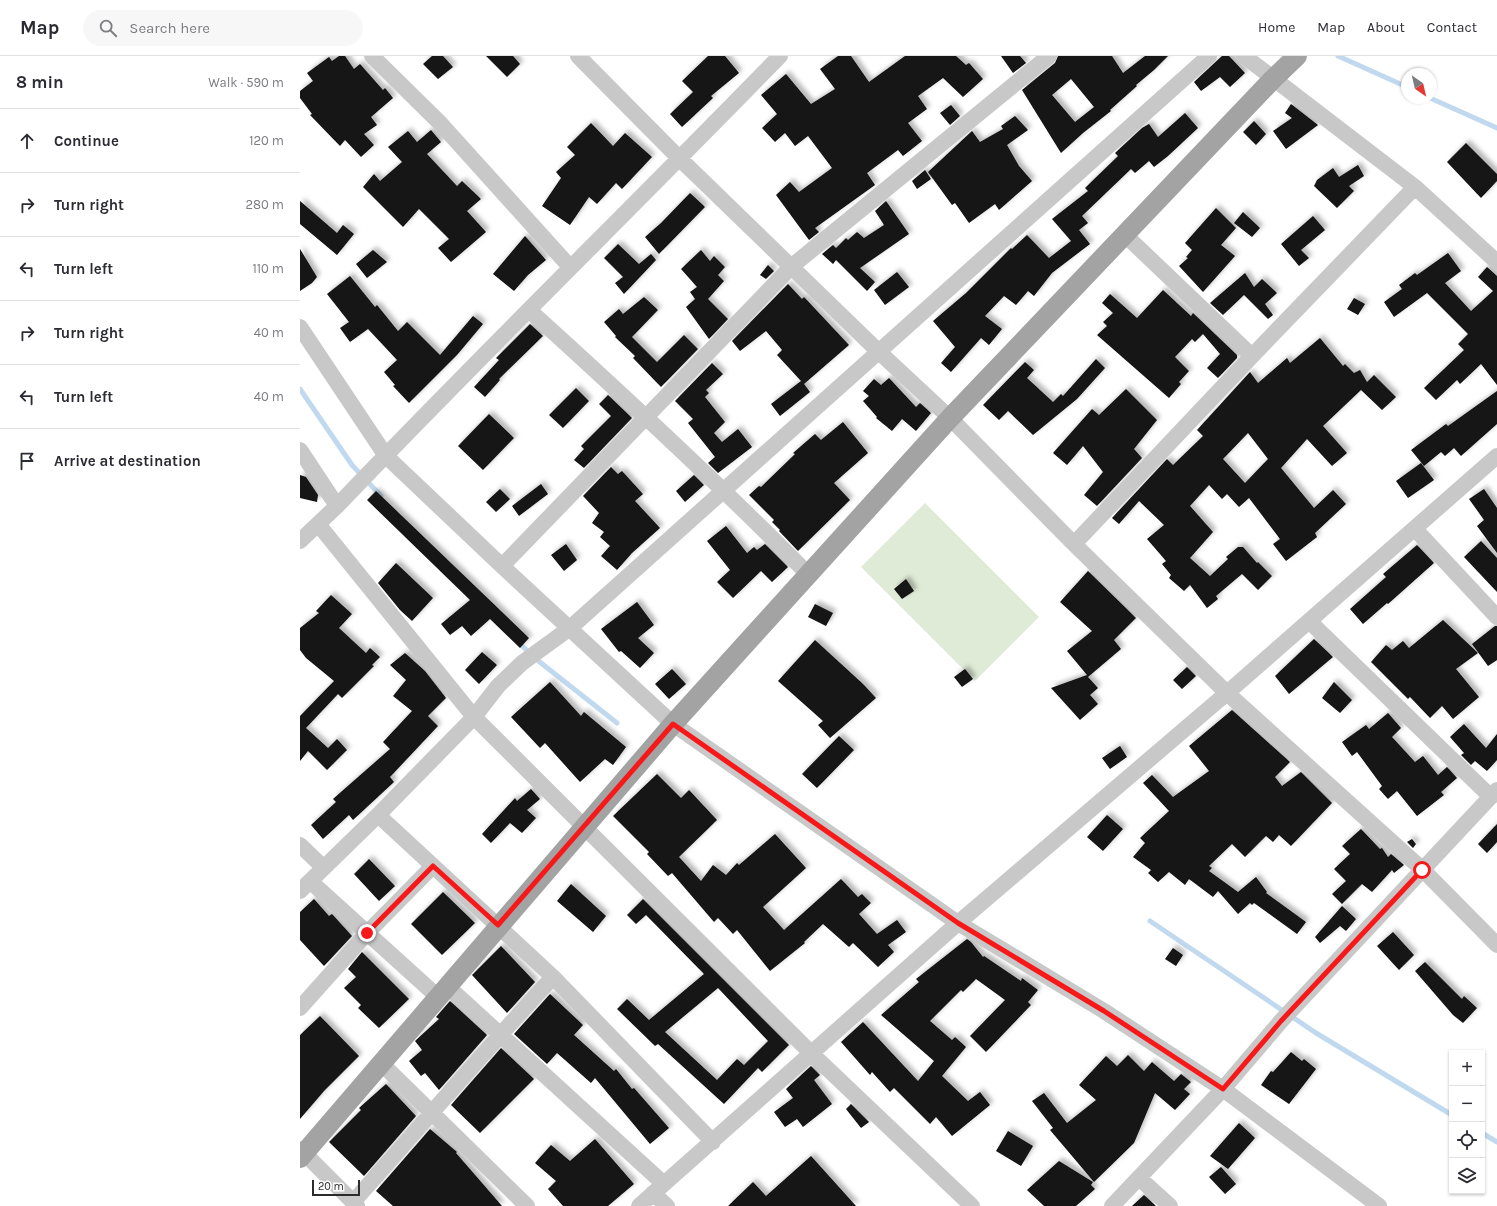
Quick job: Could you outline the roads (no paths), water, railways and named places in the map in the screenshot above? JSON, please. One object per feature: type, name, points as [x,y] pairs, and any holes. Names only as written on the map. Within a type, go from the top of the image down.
[{"type":"main road","points":[[301,1154],[382,1063],[498,925],[585,827],[673,724],[808,574],[950,418],[1124,234],[1297,56]]},
{"type":"street","points":[[372,56],[441,124],[570,267]]},
{"type":"street","points":[[578,56],[680,159],[878,351],[950,418],[1074,544],[1227,693],[1422,870],[1497,946]]},
{"type":"street","points":[[300,541],[342,501],[570,267],[680,159],[780,56]]},
{"type":"street","points":[[502,566],[792,266],[1049,56]]},
{"type":"street","points":[[667,1206],[658,1188],[501,1034],[305,886],[378,815],[474,717],[498,686],[522,663],[546,644],[570,628],[1209,56]]},
{"type":"street","points":[[1244,56],[1415,187],[1497,262]]},
{"type":"street","points":[[1074,544],[1415,187]]},
{"type":"street","points":[[1124,234],[1252,356]]},
{"type":"street","points":[[529,310],[647,416],[808,574]]},
{"type":"street","points":[[300,327],[386,456],[502,566],[673,724],[958,923],[1104,1011],[1223,1089],[1379,1206]]},
{"type":"street","points":[[300,450],[342,501]]},
{"type":"street","points":[[639,1206],[958,923],[1309,622],[1497,456]]},
{"type":"street","points":[[318,524],[474,717],[812,1054],[972,1206]]},
{"type":"street","points":[[1415,529],[1497,617]]},
{"type":"street","points":[[1112,1206],[1223,1089],[1301,999],[1494,793],[1309,622]]},
{"type":"street","points":[[378,815],[553,976],[712,1142]]},
{"type":"street","points":[[300,845],[324,868]]},
{"type":"street","points":[[300,1008],[367,933],[433,866]]},
{"type":"street","points":[[301,1154],[355,1204],[501,1034],[553,976]]},
{"type":"street","points":[[382,1063],[432,1114],[527,1206]]},
{"type":"street","points":[[1139,1178],[1170,1206]]},
{"type":"waterway","points":[[1338,56],[1401,84]]},
{"type":"waterway","points":[[1437,101],[1497,128]]},
{"type":"waterway","points":[[300,389],[352,465],[381,496]]},
{"type":"waterway","points":[[518,642],[536,659],[617,723]]},
{"type":"waterway","points":[[1150,921],[1316,1033],[1449,1113]]},
{"type":"waterway","points":[[1485,1135],[1497,1142]]}]
